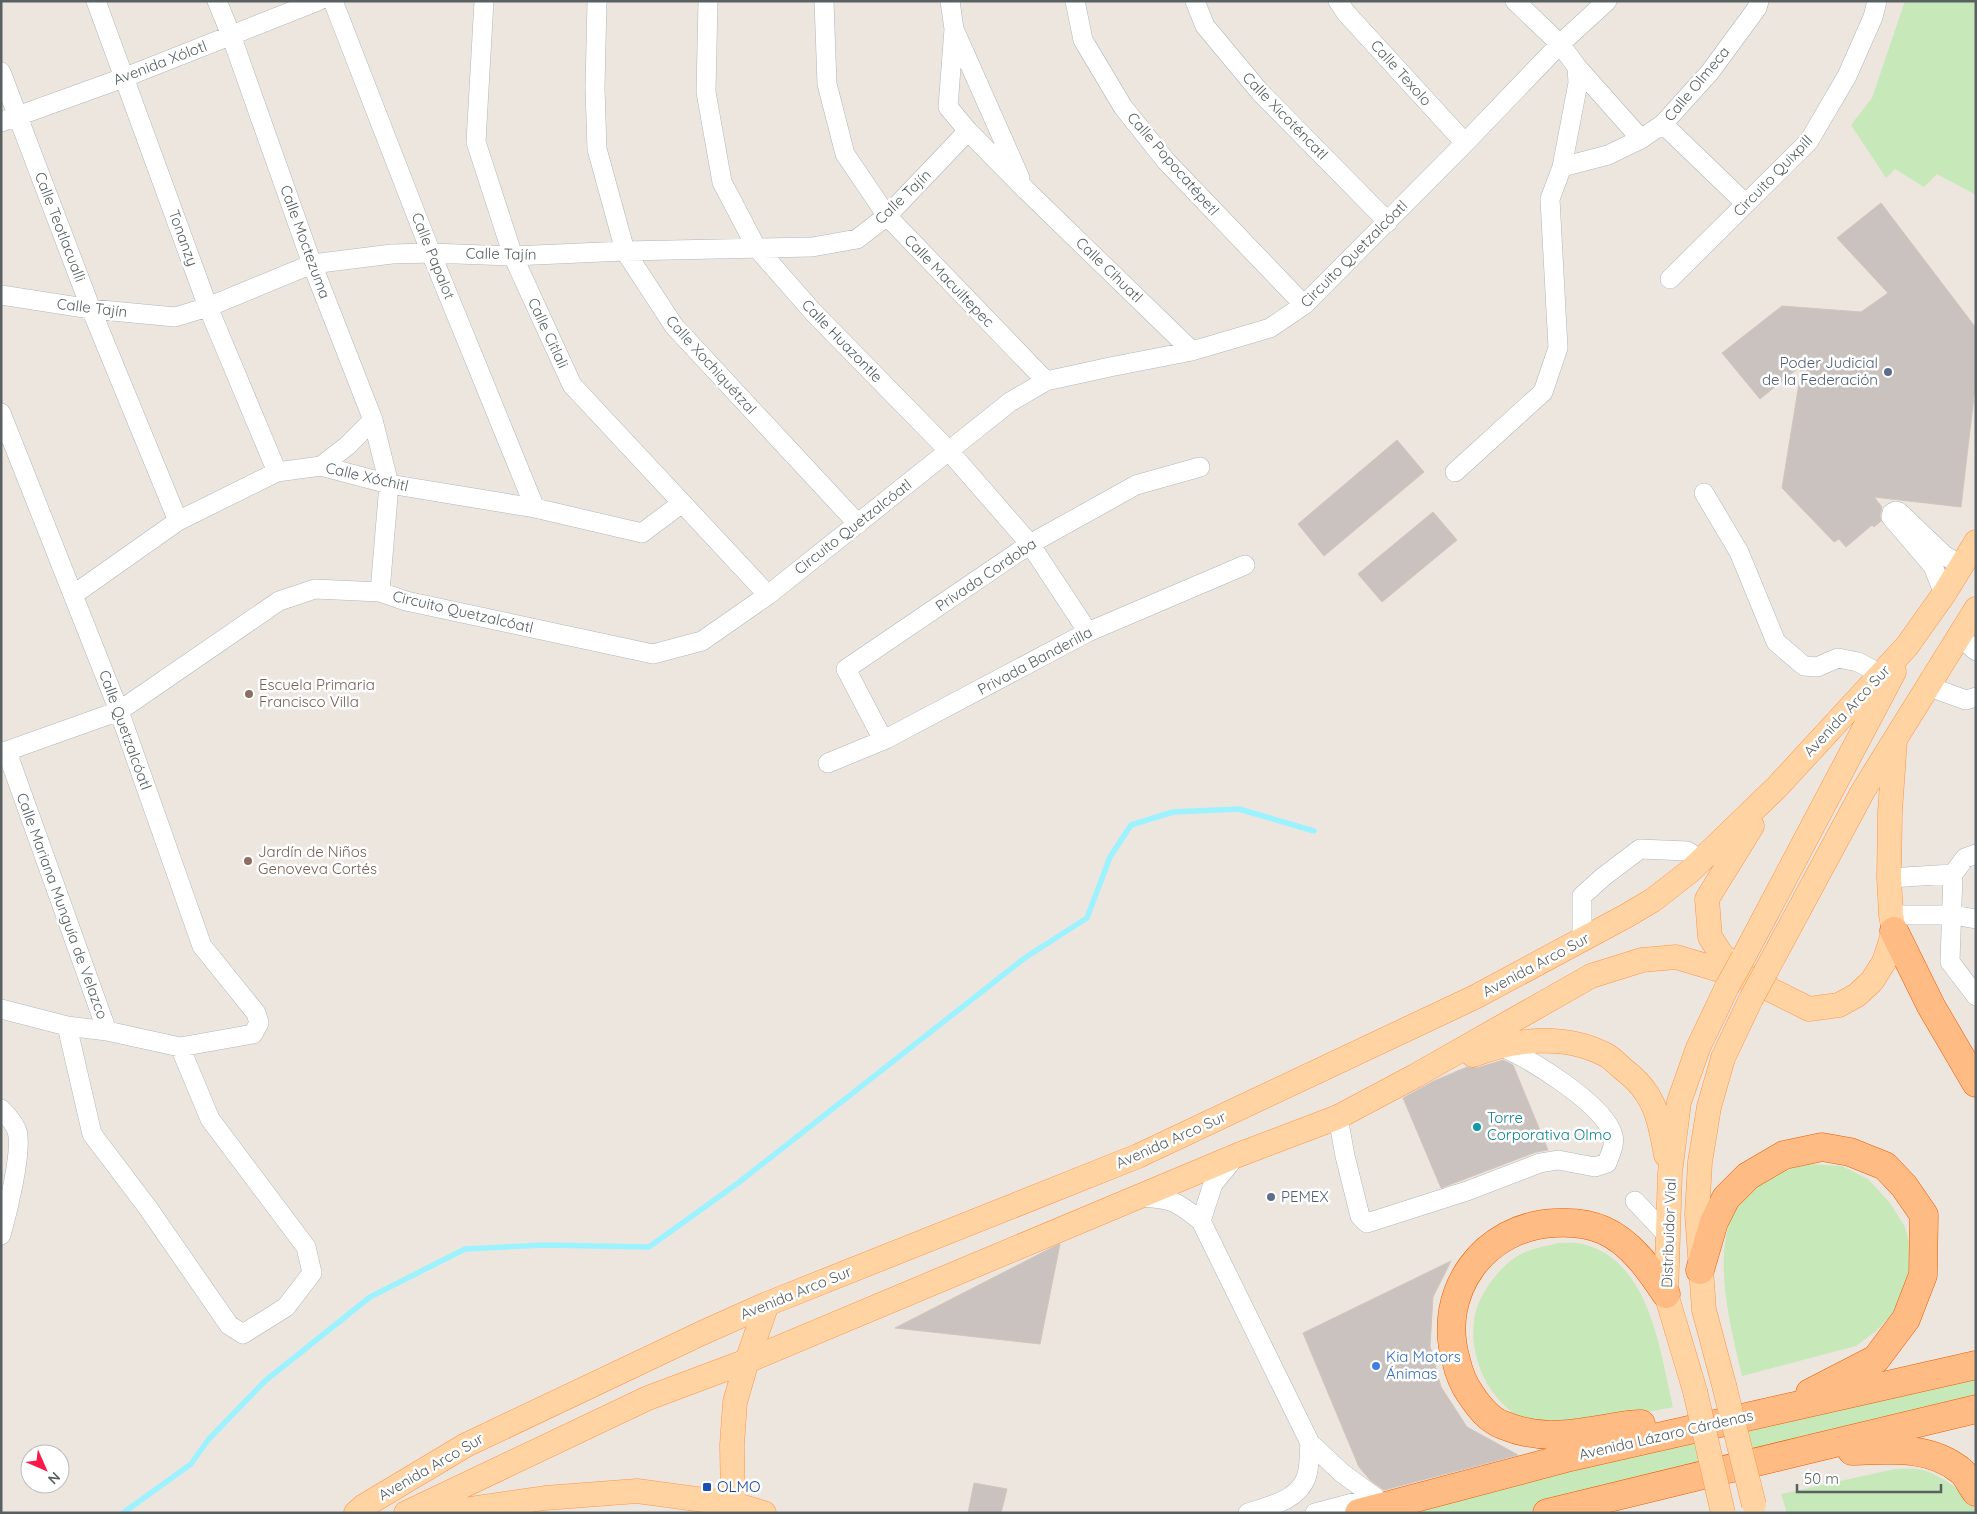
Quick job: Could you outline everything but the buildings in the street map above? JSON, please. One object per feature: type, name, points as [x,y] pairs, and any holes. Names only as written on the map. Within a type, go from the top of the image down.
[{"type":"highway","points":[[1893,923],[1931,1006],[1976,1083]]},
{"type":"highway","points":[[1700,1270],[1714,1222],[1726,1198],[1748,1176],[1784,1155],[1822,1148],[1850,1152],[1876,1162],[1885,1166],[1904,1186],[1924,1215],[1923,1275],[1906,1319],[1876,1358],[1777,1410]]},
{"type":"highway","points":[[1661,1430],[1635,1424],[1560,1435],[1538,1436],[1500,1425],[1482,1411],[1462,1383],[1452,1346],[1451,1314],[1460,1284],[1480,1255],[1512,1232],[1546,1223],[1577,1222],[1604,1230],[1645,1263],[1666,1294]]},
{"type":"highway","name":"Avenida Lázaro Cárdenas","points":[[1367,1505],[1570,1457],[1661,1430],[1777,1410],[1976,1365]]},
{"type":"highway","points":[[1547,1513],[1808,1451],[1976,1408]]},
{"type":"highway","points":[[1808,1451],[1917,1450],[1935,1456],[1962,1471],[1976,1492]]},
{"type":"highway","points":[[1610,1513],[1664,1484]]},
{"type":"main road","name":"Avenida Arco Sur","points":[[356,1513],[364,1506],[466,1445],[657,1354],[767,1304],[1138,1156],[1475,997],[1582,941],[1653,900],[1701,860],[1778,787],[1886,676],[1944,594],[1970,552]]},
{"type":"main road","points":[[1756,1509],[1704,1310],[1697,1214],[1700,1162],[1709,1107],[1747,978],[1928,686],[1968,644],[1976,609]]},
{"type":"main road","name":"Avenida Arco Sur","points":[[1747,978],[1886,676]]},
{"type":"main road","points":[[406,1513],[648,1398],[747,1361],[1238,1155],[1338,1117],[1415,1076],[1591,976],[1642,960],[1676,957],[1747,978],[1809,1009],[1839,1005],[1857,995],[1872,981],[1884,962],[1893,923],[1889,878],[1890,812],[1895,740]]},
{"type":"main road","points":[[1747,978],[1721,954],[1710,937],[1707,899],[1737,847],[1778,787]]},
{"type":"main road","name":"Distribuidor Vial","points":[[1723,1513],[1695,1390],[1666,1294],[1670,1173],[1679,1102],[1698,1048],[1747,978]]},
{"type":"main road","points":[[1415,1076],[1500,1046],[1550,1039],[1583,1045],[1607,1055],[1647,1092],[1660,1125],[1670,1173]]},
{"type":"main road","points":[[734,1508],[732,1445],[735,1402],[767,1304]]},
{"type":"main road","points":[[442,1513],[545,1498],[637,1491],[764,1513]]},
{"type":"street","name":"Tonanzy","points":[[96,1],[208,307],[277,472]]},
{"type":"street","name":"Calle Moctezuma","points":[[217,1],[231,35],[312,264],[372,420],[389,484],[380,592]]},
{"type":"street","name":"Avenida Xólotl","points":[[9,119],[123,78],[318,1]]},
{"type":"street","name":"Calle Papalot","points":[[334,1],[431,253],[535,508]]},
{"type":"street","name":"Calle Citlali","points":[[484,1],[476,142],[513,256],[572,385],[768,595]]},
{"type":"street","name":"Calle Xochiquétzal","points":[[597,1],[595,88],[597,149],[625,251],[674,326],[858,524]]},
{"type":"street","name":"Calle Huazontle","points":[[708,1],[706,92],[722,182],[756,247],[814,314],[949,451],[1030,544],[1088,632]]},
{"type":"street","name":"Calle Macuiltepec","points":[[824,1],[827,84],[845,154],[887,216],[1046,381]]},
{"type":"street","name":"Calle Cihuatl","points":[[950,1],[954,29],[948,106],[968,131],[1026,190],[1192,351]]},
{"type":"street","name":"Calle Popocatépetl","points":[[1075,1],[1082,40],[1123,107],[1166,161],[1304,306]]},
{"type":"street","name":"Calle Xicoténcatl","points":[[1196,1],[1205,26],[1260,92],[1388,222]]},
{"type":"street","name":"Calle Texolo","points":[[1338,1],[1346,13],[1465,143]]},
{"type":"street","points":[[1515,1],[1560,44],[1577,67],[1641,138]]},
{"type":"street","name":"Circuito Quetzalcóatl","points":[[4,753],[119,711],[279,601],[315,589],[380,592],[406,601],[653,654],[702,641],[768,595],[1010,402],[1046,381],[1192,351],[1270,328],[1304,306],[1560,44],[1607,1]]},
{"type":"street","name":"Calle Olmeca","points":[[1562,167],[1608,155],[1663,124],[1710,72],[1757,8],[1759,1]]},
{"type":"street","name":"Circuito Quixpill","points":[[1670,280],[1809,141],[1847,76],[1873,16],[1877,1]]},
{"type":"street","name":"Calle Cihuatl","points":[[954,29],[1026,190]]},
{"type":"street","points":[[1454,472],[1543,392],[1558,348],[1550,199],[1562,167],[1578,83],[1577,67]]},
{"type":"street","name":"Calle Teotlacualli","points":[[1,72],[9,119],[91,309],[178,521]]},
{"type":"street","points":[[1663,124],[1746,204]]},
{"type":"street","name":"Calle Tajín","points":[[1,295],[91,309],[175,317],[208,307],[312,264],[392,254],[431,253],[513,256],[756,247],[812,247],[857,239],[887,216],[968,131]]},
{"type":"street","name":"Calle Quetzalcóatl","points":[[1,413],[119,711],[202,946],[256,1013],[259,1023],[253,1034],[180,1047]]},
{"type":"street","points":[[321,466],[347,446],[372,420]]},
{"type":"street","name":"Calle Xóchitl","points":[[73,595],[178,521],[277,472],[321,466],[389,484],[535,508],[642,533],[682,502]]},
{"type":"street","name":"Privada Cordoba","points":[[883,737],[846,669],[1030,544],[1136,485],[1200,467]]},
{"type":"street","points":[[1704,493],[1739,552],[1776,642],[1804,666],[1817,667],[1838,658],[1858,662],[1886,676]]},
{"type":"street","points":[[1944,594],[1934,566],[1891,517],[1892,513],[1899,512],[1944,555],[1955,562],[1970,552]]},
{"type":"street","name":"Privada Banderilla","points":[[828,763],[883,737],[1088,632],[1245,565]]},
{"type":"street","points":[[1928,686],[1966,700],[1976,697]]},
{"type":"street","name":"Calle Mariana Munguía de Velazco","points":[[4,753],[107,1031]]},
{"type":"street","points":[[1582,941],[1582,896],[1603,877],[1640,849],[1686,851],[1701,860]]},
{"type":"street","points":[[1976,854],[1965,858],[1953,874],[1950,962],[1976,996]]},
{"type":"street","points":[[1889,878],[1953,874]]},
{"type":"street","points":[[1893,923],[1953,915],[1976,919]]},
{"type":"street","points":[[1,1008],[67,1026],[107,1031],[180,1047],[210,1119],[306,1247],[312,1273],[286,1307],[243,1334],[229,1325],[148,1208],[92,1134],[67,1026]]},
{"type":"street","points":[[1338,1117],[1345,1156],[1360,1216],[1367,1223],[1468,1191],[1540,1163],[1558,1160],[1595,1167],[1606,1163],[1614,1146],[1612,1130],[1593,1106],[1524,1057],[1500,1046]]},
{"type":"street","points":[[1,1109],[13,1123],[19,1144],[7,1213],[1,1235]]},
{"type":"street","points":[[1201,1221],[1213,1184],[1238,1155]]},
{"type":"street","points":[[1141,1197],[1167,1198],[1182,1206],[1201,1221],[1310,1443],[1342,1473],[1367,1505],[1315,1513]]},
{"type":"street","points":[[1635,1202],[1668,1236]]},
{"type":"street","points":[[1248,1513],[1272,1506],[1296,1494],[1307,1478],[1310,1443]]},
{"type":"green space","points":[[1905,1],[1976,1],[1976,195],[1937,174],[1924,187],[1895,169],[1886,178],[1851,125],[1872,98]]},
{"type":"green space","points":[[1808,1164],[1842,1166],[1868,1179],[1890,1203],[1905,1227],[1912,1253],[1910,1282],[1900,1306],[1875,1332],[1856,1346],[1742,1376],[1727,1304],[1724,1278],[1724,1252],[1728,1228],[1737,1206],[1758,1183],[1786,1170]]},
{"type":"green space","points":[[1559,1243],[1586,1245],[1608,1255],[1625,1270],[1638,1289],[1649,1312],[1657,1336],[1673,1407],[1577,1429],[1562,1430],[1539,1426],[1521,1418],[1507,1408],[1495,1395],[1479,1366],[1475,1349],[1473,1332],[1477,1307],[1484,1292],[1495,1277],[1513,1259],[1529,1251]]},
{"type":"green space","points":[[1976,1375],[1976,1403],[1749,1456],[1741,1426]]},
{"type":"green space","points":[[1698,1435],[1705,1469],[1544,1513],[1389,1513]]},
{"type":"green space","points":[[1895,1469],[1922,1470],[1933,1474],[1963,1493],[1976,1513],[1787,1513],[1781,1494]]},
{"type":"waterway","points":[[123,1513],[191,1464],[208,1440],[265,1381],[370,1297],[465,1249],[544,1245],[649,1247],[738,1183],[1026,957],[1087,918],[1110,857],[1131,825],[1173,812],[1239,809],[1314,831]]},
{"type":"place","name":"Poder Judicial de la Federación","points":[[1888,372]]},
{"type":"place","name":"Escuela Primaria Francisco Villa","points":[[249,694]]},
{"type":"place","name":"Jardín de Niños Genoveva Cortés","points":[[248,861]]},
{"type":"place","name":"Torre Corporativa Olmo","points":[[1477,1127]]},
{"type":"place","name":"PEMEX","points":[[1271,1197]]},
{"type":"place","name":"Kia Motors Ánimas","points":[[1376,1366]]},
{"type":"place","name":"OLMO","points":[[707,1487]]}]
